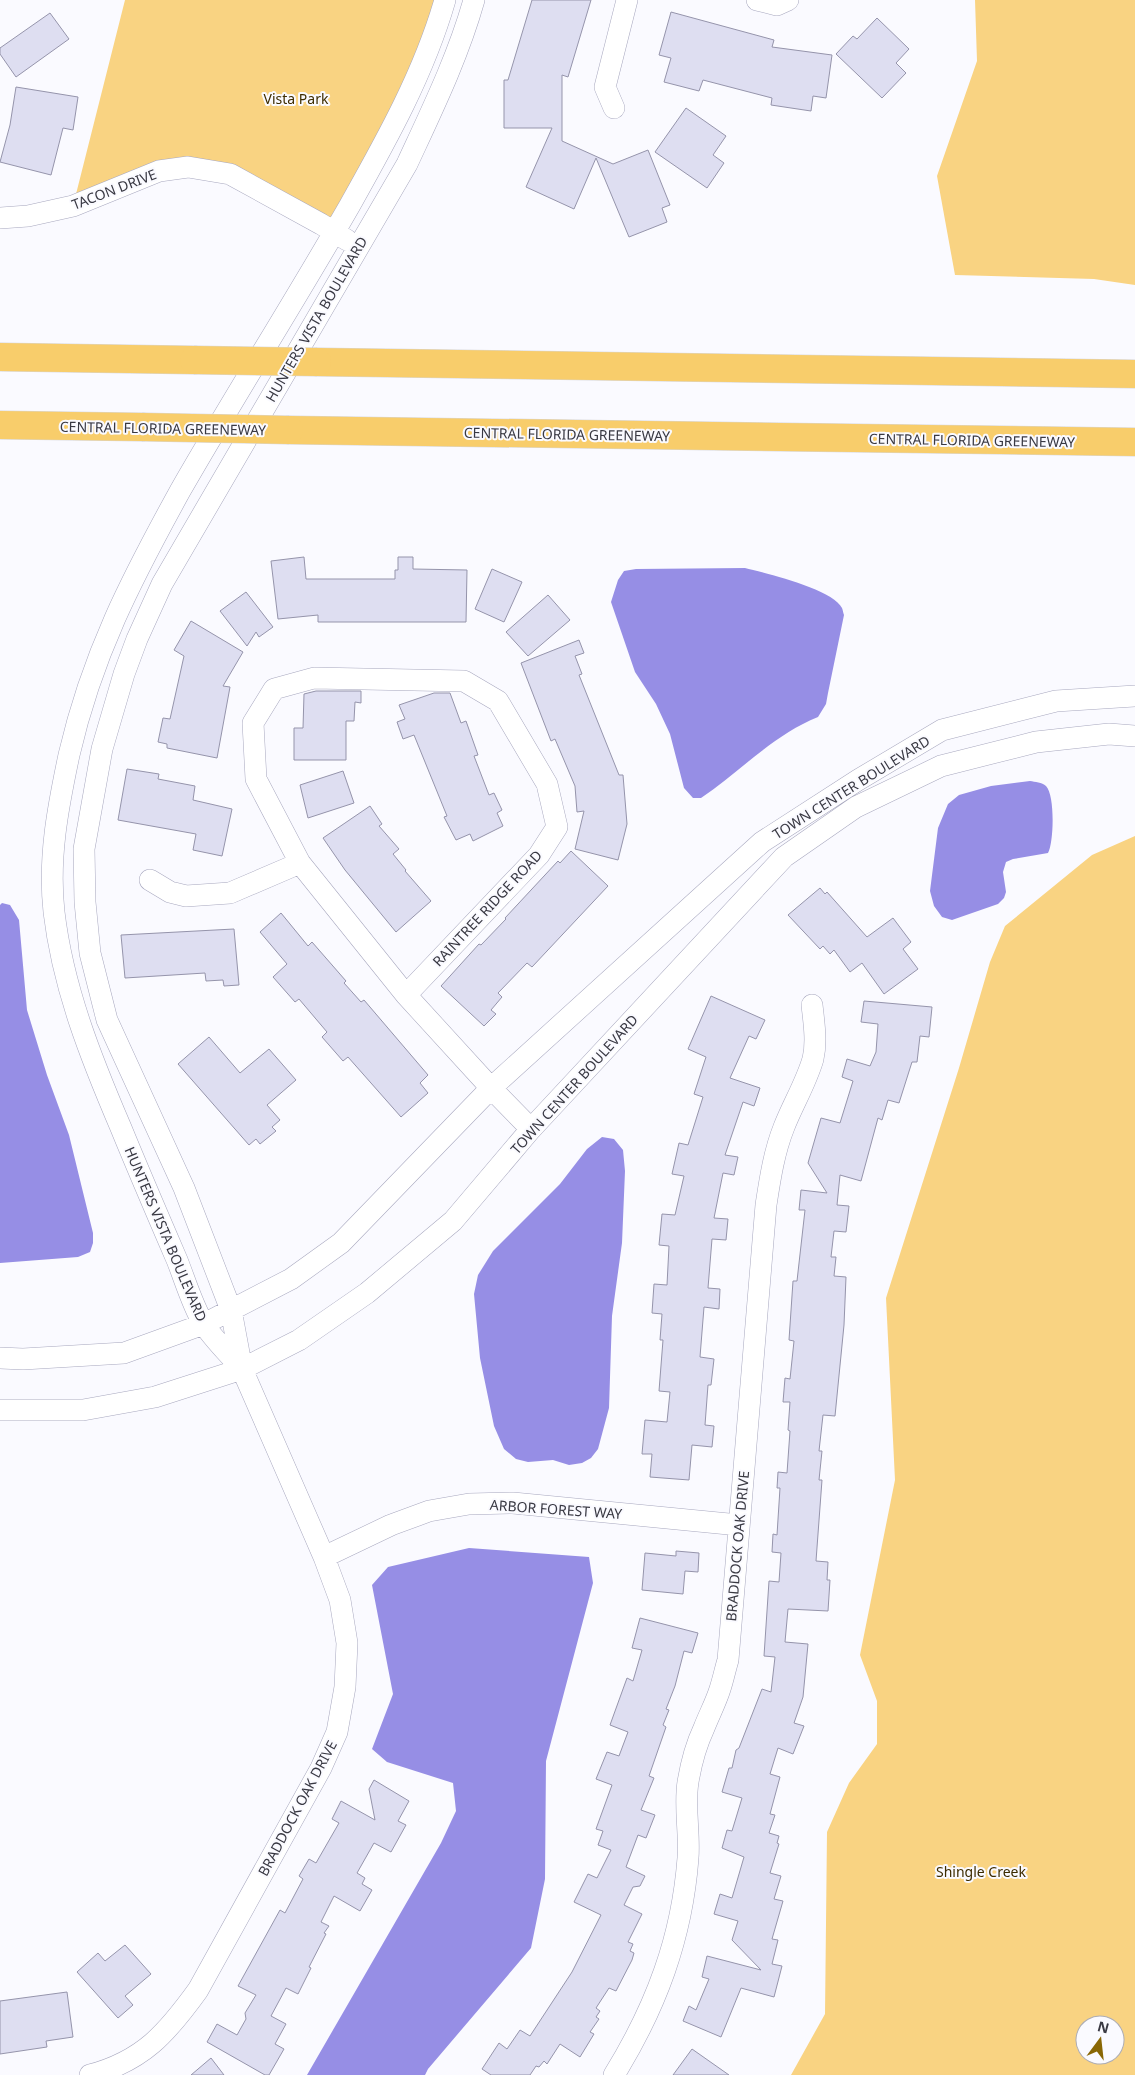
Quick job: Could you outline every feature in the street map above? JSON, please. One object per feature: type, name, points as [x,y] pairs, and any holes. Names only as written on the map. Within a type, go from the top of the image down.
[{"type":"highway","points":[[0,357],[1135,374]]},
{"type":"highway","name":"CENTRAL FLORIDA GREENEWAY","points":[[0,425],[1135,442]]},
{"type":"street","name":"HUNTERS VISTA BOULEVARD","points":[[242,1369],[204,1324],[102,1083],[78,1019],[62,965],[54,910],[52,862],[58,806],[75,729],[90,677],[133,577],[200,456],[389,137],[433,40],[445,0]]},
{"type":"street","name":"HUNTERS VISTA BOULEVARD","points":[[242,1369],[232,1310],[184,1188],[108,1020],[90,953],[85,902],[84,848],[102,749],[124,674],[158,592],[406,164],[440,94],[465,31],[474,0]]},
{"type":"street","points":[[614,108],[605,86],[627,0]]},
{"type":"street","points":[[757,0],[777,5],[788,0]]},
{"type":"street","name":"TACON DRIVE","points":[[0,218],[28,216],[73,206],[159,172],[188,167],[230,174],[358,247]]},
{"type":"street","name":"RAINTREE RIDGE ROAD","points":[[406,995],[539,855],[557,827],[546,784],[498,701],[464,681],[314,678],[274,689],[253,723],[256,779],[300,863],[406,995],[531,1129]]},
{"type":"street","name":"TOWN CENTER BOULEVARD","points":[[0,1358],[22,1359],[124,1353],[204,1324],[291,1279],[341,1243],[491,1088],[762,842],[858,780],[942,730],[1056,701],[1135,696]]},
{"type":"street","name":"TOWN CENTER BOULEVARD","points":[[0,1410],[83,1410],[155,1397],[242,1369],[299,1340],[367,1293],[453,1221],[531,1129],[784,857],[856,806],[941,766],[1026,744],[1110,734],[1135,736]]},
{"type":"street","points":[[150,880],[170,892],[186,896],[230,893],[300,863]]},
{"type":"street","name":"BRADDOCK OAK DRIVE","points":[[614,2075],[634,2042],[654,2001],[671,1956],[684,1901],[688,1856],[688,1785],[693,1758],[720,1690],[728,1660],[766,1205],[773,1162],[784,1127],[813,1058],[815,1039],[812,1006]]},
{"type":"street","name":"BRADDOCK OAK DRIVE","points":[[90,2075],[109,2070],[145,2051],[174,2024],[198,1990],[321,1768],[337,1732],[345,1687],[347,1643],[340,1600],[324,1557],[242,1369]]},
{"type":"street","name":"ARBOR FOREST WAY","points":[[324,1557],[391,1525],[430,1511],[469,1504],[513,1503],[739,1525]]},
{"type":"green space","name":"Vista Park","points":[[125,0],[445,0],[334,232],[321,224],[188,167],[73,206]]},
{"type":"green space","points":[[975,0],[1135,0],[1135,285],[1094,279],[955,275],[937,176],[977,61]]},
{"type":"green space","name":"Shingle Creek","points":[[1135,836],[1135,2075],[791,2075],[825,2014],[827,1832],[849,1783],[877,1744],[877,1701],[860,1655],[895,1480],[886,1298],[959,1068],[990,962],[1005,926],[1092,855]]},
{"type":"shaded area","points":[[745,568],[813,588],[826,594],[842,608],[844,615],[826,704],[818,717],[786,733],[701,798],[693,798],[684,788],[670,734],[656,704],[635,672],[611,602],[618,580],[624,571],[636,569]]},
{"type":"shaded area","points":[[1030,781],[1046,786],[1051,799],[1052,829],[1048,853],[1006,862],[1003,872],[1006,892],[1004,898],[998,904],[952,920],[942,917],[934,906],[930,891],[938,828],[948,804],[959,795],[991,786]]},
{"type":"shaded area","points":[[2,903],[10,905],[19,920],[27,1010],[47,1075],[69,1135],[93,1233],[93,1243],[90,1252],[78,1257],[0,1263],[0,905]]},
{"type":"shaded area","points":[[602,1137],[614,1139],[623,1150],[625,1171],[622,1243],[612,1316],[609,1408],[598,1449],[591,1458],[582,1463],[569,1465],[553,1460],[528,1462],[516,1459],[504,1449],[494,1426],[480,1358],[474,1294],[478,1275],[493,1251],[560,1184],[587,1149]]},
{"type":"shaded area","points":[[469,1548],[589,1557],[593,1583],[546,1761],[545,1879],[531,1948],[428,2069],[425,2075],[307,2075],[441,1843],[456,1811],[453,1783],[387,1762],[372,1749],[393,1694],[372,1585],[388,1567]]},
{"type":"building","points":[[532,0],[591,0],[568,77],[562,75],[562,141],[613,164],[648,150],[670,205],[662,208],[667,222],[629,237],[596,158],[574,209],[526,187],[552,128],[504,128],[504,80],[508,80]]},
{"type":"building","points":[[671,12],[774,40],[772,47],[832,55],[826,98],[813,96],[811,111],[771,105],[772,98],[703,80],[699,91],[664,82],[671,58],[659,55]]},
{"type":"building","points":[[50,13],[69,39],[16,77],[0,54],[0,48]]},
{"type":"building","points":[[877,18],[909,49],[896,63],[906,73],[882,98],[836,54],[853,36],[857,39]]},
{"type":"building","points":[[16,87],[78,97],[73,130],[63,128],[51,175],[0,162],[10,125]]},
{"type":"building","points":[[686,108],[726,136],[713,155],[724,163],[707,188],[655,152]]},
{"type":"building","points":[[304,557],[306,579],[395,579],[395,570],[398,570],[398,557],[413,557],[413,569],[467,570],[466,622],[318,622],[318,615],[278,619],[271,561]]},
{"type":"building","points":[[492,569],[522,582],[504,622],[475,609]]},
{"type":"building","points":[[246,592],[273,627],[259,637],[256,632],[247,646],[220,611]]},
{"type":"building","points":[[548,595],[570,620],[528,656],[506,632]]},
{"type":"building","points":[[191,621],[243,652],[223,686],[230,687],[217,758],[167,748],[167,744],[158,742],[163,718],[170,719],[184,656],[174,650]]},
{"type":"building","points":[[579,640],[584,653],[575,656],[582,674],[579,675],[619,775],[623,775],[627,824],[618,860],[575,849],[584,811],[577,812],[575,786],[555,739],[551,741],[521,663]]},
{"type":"building","points":[[316,691],[361,691],[361,703],[355,702],[354,721],[346,721],[346,760],[294,760],[294,728],[303,728],[304,694]]},
{"type":"building","points":[[434,693],[450,693],[461,723],[466,721],[478,755],[474,756],[489,795],[494,793],[502,810],[497,813],[503,826],[473,841],[470,834],[456,840],[444,817],[447,816],[414,735],[403,739],[397,722],[405,719],[399,705]]},
{"type":"building","points":[[127,769],[159,774],[158,779],[195,786],[193,800],[232,809],[222,856],[193,850],[196,834],[118,820]]},
{"type":"building","points":[[343,771],[354,803],[308,818],[300,785]]},
{"type":"building","points":[[370,806],[382,824],[379,826],[399,849],[393,854],[431,901],[396,932],[345,870],[323,838]]},
{"type":"building","points":[[571,851],[608,886],[532,967],[527,963],[498,993],[502,997],[491,1010],[496,1014],[484,1026],[441,986],[479,944],[481,945],[506,919],[558,861],[560,863]]},
{"type":"building","points":[[820,888],[825,894],[827,892],[867,937],[893,918],[911,942],[903,949],[918,969],[884,994],[862,963],[850,972],[834,950],[830,954],[823,946],[820,949],[788,915]]},
{"type":"building","points":[[281,913],[308,946],[312,942],[346,981],[344,983],[361,1002],[364,1000],[428,1075],[420,1083],[428,1093],[401,1117],[348,1057],[343,1061],[322,1037],[327,1032],[299,999],[295,1002],[273,977],[287,964],[260,932]]},
{"type":"building","points":[[234,929],[239,985],[224,986],[223,980],[206,981],[205,973],[125,978],[121,935]]},
{"type":"building","points":[[711,996],[765,1020],[756,1039],[749,1036],[730,1078],[760,1088],[754,1106],[743,1102],[725,1155],[738,1157],[734,1175],[723,1173],[714,1218],[728,1219],[726,1240],[712,1239],[708,1288],[720,1289],[719,1309],[704,1307],[700,1357],[714,1359],[711,1385],[708,1385],[705,1425],[714,1426],[712,1447],[692,1445],[689,1480],[650,1477],[652,1454],[642,1454],[645,1420],[667,1422],[670,1392],[659,1391],[663,1340],[660,1340],[662,1314],[652,1313],[654,1284],[667,1285],[669,1246],[659,1245],[662,1214],[675,1215],[684,1176],[672,1174],[679,1143],[688,1145],[703,1097],[694,1094],[706,1057],[688,1049]]},
{"type":"building","points":[[864,1001],[932,1007],[929,1037],[920,1036],[917,1062],[912,1062],[899,1103],[888,1100],[882,1120],[878,1118],[861,1181],[840,1175],[837,1205],[849,1206],[846,1232],[834,1231],[831,1257],[836,1257],[834,1276],[846,1277],[844,1325],[835,1416],[823,1415],[819,1451],[822,1451],[819,1480],[822,1480],[816,1561],[828,1562],[827,1580],[830,1580],[828,1611],[788,1609],[785,1642],[808,1644],[803,1697],[794,1723],[804,1726],[793,1754],[778,1748],[770,1774],[780,1777],[770,1814],[775,1815],[769,1833],[779,1836],[777,1843],[779,1844],[770,1873],[781,1876],[774,1899],[783,1901],[772,1939],[778,1940],[772,1964],[782,1966],[774,1997],[741,1988],[721,2037],[683,2021],[689,2006],[696,2010],[709,1979],[702,1977],[707,1956],[761,1970],[732,1940],[738,1921],[714,1914],[720,1894],[732,1898],[744,1857],[722,1848],[727,1830],[732,1831],[742,1798],[722,1792],[729,1768],[732,1768],[736,1750],[739,1748],[762,1689],[771,1692],[775,1657],[764,1656],[769,1581],[779,1582],[781,1553],[772,1552],[773,1534],[777,1535],[780,1488],[777,1488],[778,1472],[787,1473],[790,1402],[783,1402],[785,1378],[790,1379],[794,1341],[789,1340],[793,1281],[797,1281],[805,1210],[799,1210],[801,1190],[827,1193],[808,1163],[821,1118],[840,1123],[853,1081],[842,1077],[847,1059],[870,1066],[876,1052],[878,1024],[861,1022]]},
{"type":"building","points":[[209,1037],[240,1073],[269,1049],[296,1080],[267,1105],[280,1120],[272,1127],[276,1131],[260,1144],[256,1139],[249,1145],[178,1064]]},
{"type":"building","points":[[676,1551],[699,1553],[698,1572],[685,1571],[683,1594],[642,1590],[645,1553],[676,1556]]},
{"type":"building","points":[[640,1618],[698,1633],[692,1653],[684,1651],[675,1686],[666,1709],[669,1710],[663,1725],[666,1727],[649,1776],[654,1778],[641,1810],[655,1815],[646,1838],[638,1835],[626,1867],[645,1876],[640,1886],[633,1887],[624,1905],[642,1914],[628,1942],[633,1944],[630,1951],[634,1953],[632,1960],[616,1991],[609,1988],[596,2008],[600,2011],[596,2017],[599,2019],[590,2032],[594,2034],[580,2057],[560,2044],[547,2064],[544,2061],[539,2067],[536,2066],[530,2075],[491,2075],[482,2069],[499,2043],[507,2049],[520,2030],[530,2036],[572,1972],[601,1915],[574,1902],[588,1874],[597,1878],[611,1850],[598,1845],[603,1831],[596,1829],[612,1785],[596,1779],[607,1752],[619,1756],[628,1732],[610,1725],[627,1678],[633,1681],[642,1650],[632,1648]]},
{"type":"building","points":[[374,1780],[409,1801],[398,1821],[406,1825],[391,1852],[374,1843],[357,1873],[365,1878],[362,1884],[372,1890],[360,1911],[334,1896],[321,1922],[329,1926],[324,1933],[326,1934],[298,1994],[286,1988],[271,2016],[286,2024],[275,2044],[284,2049],[269,2075],[265,2075],[207,2042],[217,2024],[237,2035],[246,2019],[245,2013],[256,1995],[238,1986],[280,1910],[285,1913],[303,1879],[299,1876],[309,1859],[316,1863],[339,1823],[332,1819],[341,1801],[375,1820],[369,1789]]},
{"type":"building","points":[[125,1945],[151,1974],[125,1996],[133,2005],[118,2018],[77,1972],[98,1953],[105,1961]]},
{"type":"building","points":[[67,1992],[73,2037],[46,2041],[47,2047],[0,2054],[0,2001]]},
{"type":"building","points":[[692,2049],[729,2075],[673,2075]]},
{"type":"building","points":[[211,2058],[224,2075],[191,2075]]}]
